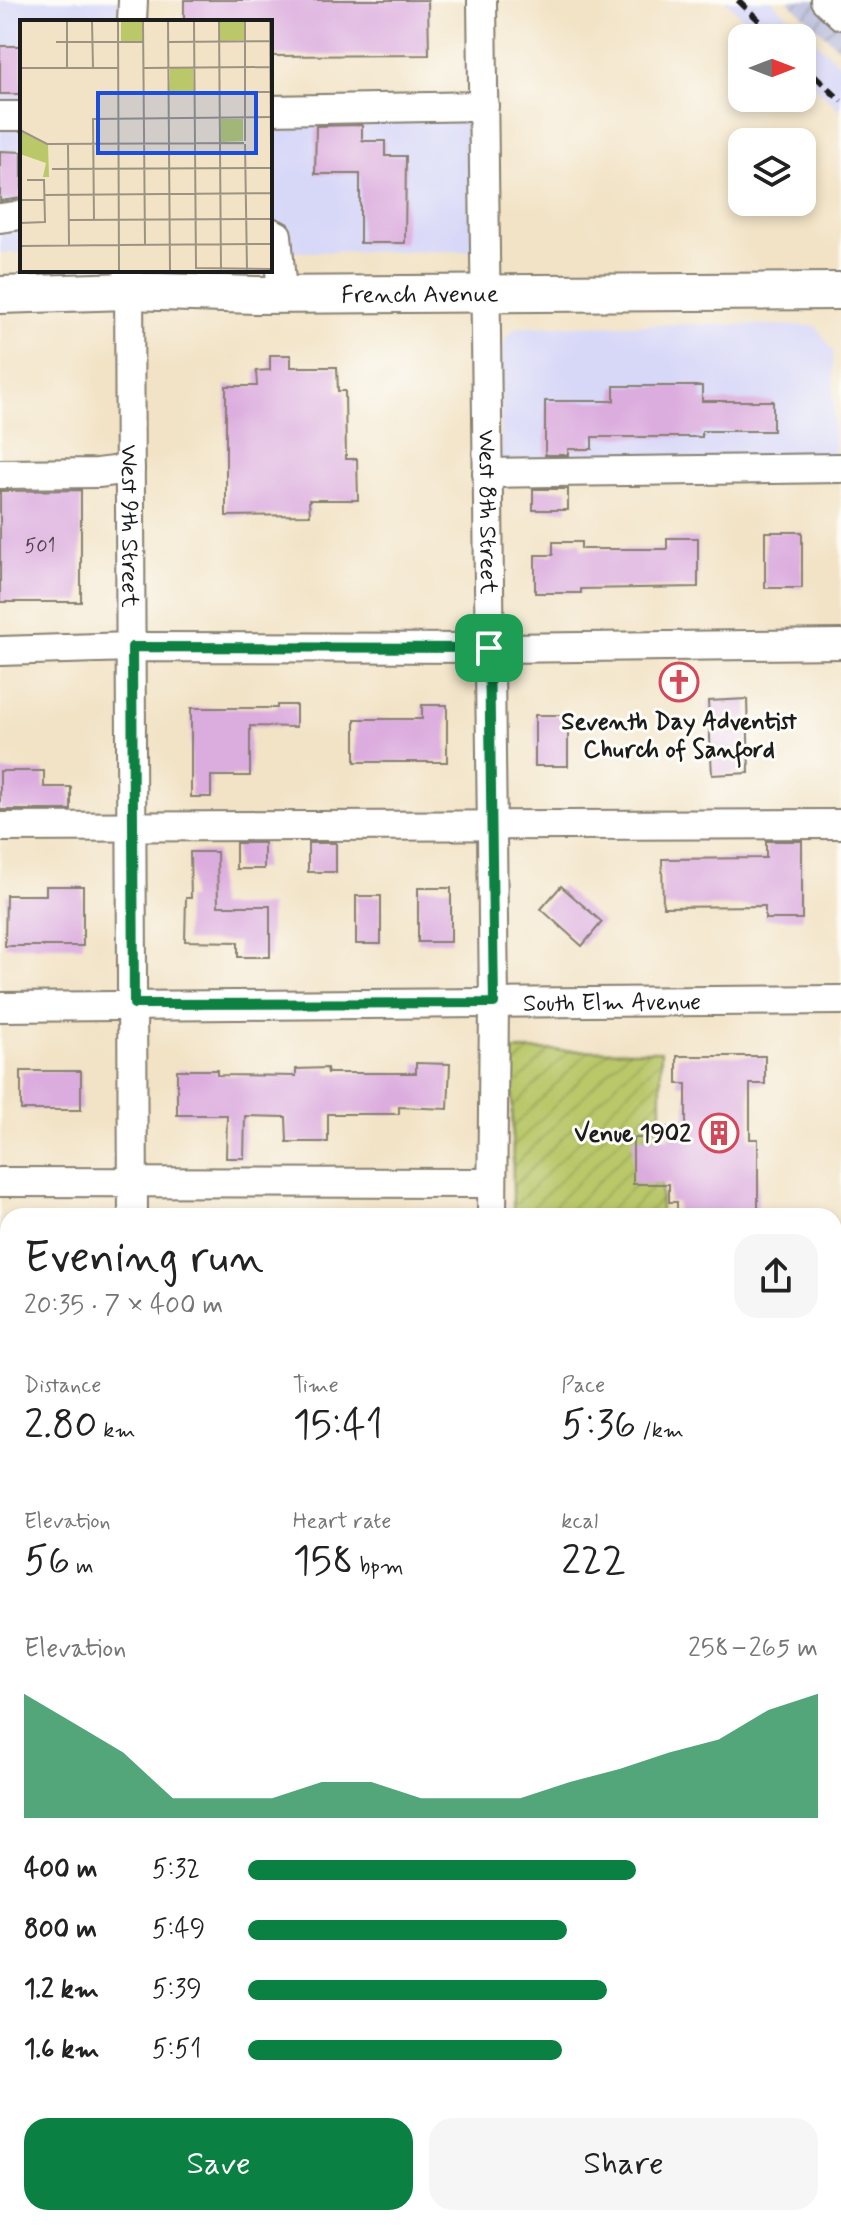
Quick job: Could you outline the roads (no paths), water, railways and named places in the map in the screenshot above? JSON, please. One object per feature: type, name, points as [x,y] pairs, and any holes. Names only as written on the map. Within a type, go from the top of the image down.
[{"type":"main road","name":"French Avenue","points":[[0,295],[128,280],[282,294],[841,291]]},
{"type":"street","points":[[132,20],[133,0]]},
{"type":"street","name":"West 8th Street","points":[[482,0],[494,1003],[492,1208]]},
{"type":"street","points":[[825,0],[841,15]]},
{"type":"street","points":[[272,110],[484,106]]},
{"type":"street","points":[[0,218],[20,215]]},
{"type":"street","points":[[272,233],[277,235],[282,294]]},
{"type":"street","name":"West 9th Street","points":[[128,280],[133,1208]]},
{"type":"street","points":[[487,473],[841,468]]},
{"type":"street","points":[[0,474],[98,473],[130,469]]},
{"type":"street","points":[[0,651],[132,647],[489,648],[841,644]]},
{"type":"street","points":[[0,827],[841,824]]},
{"type":"street","name":"South Elm Avenue","points":[[0,1007],[841,1000]]},
{"type":"street","points":[[0,1182],[492,1183]]},
{"type":"railway","points":[[738,0],[763,24]]},
{"type":"railway","points":[[816,77],[841,101]]},
{"type":"place","name":"Seventh Day Adventist Church of Sanford","points":[[679,682]]},
{"type":"place","name":"Venue 1902","points":[[719,1133]]}]
